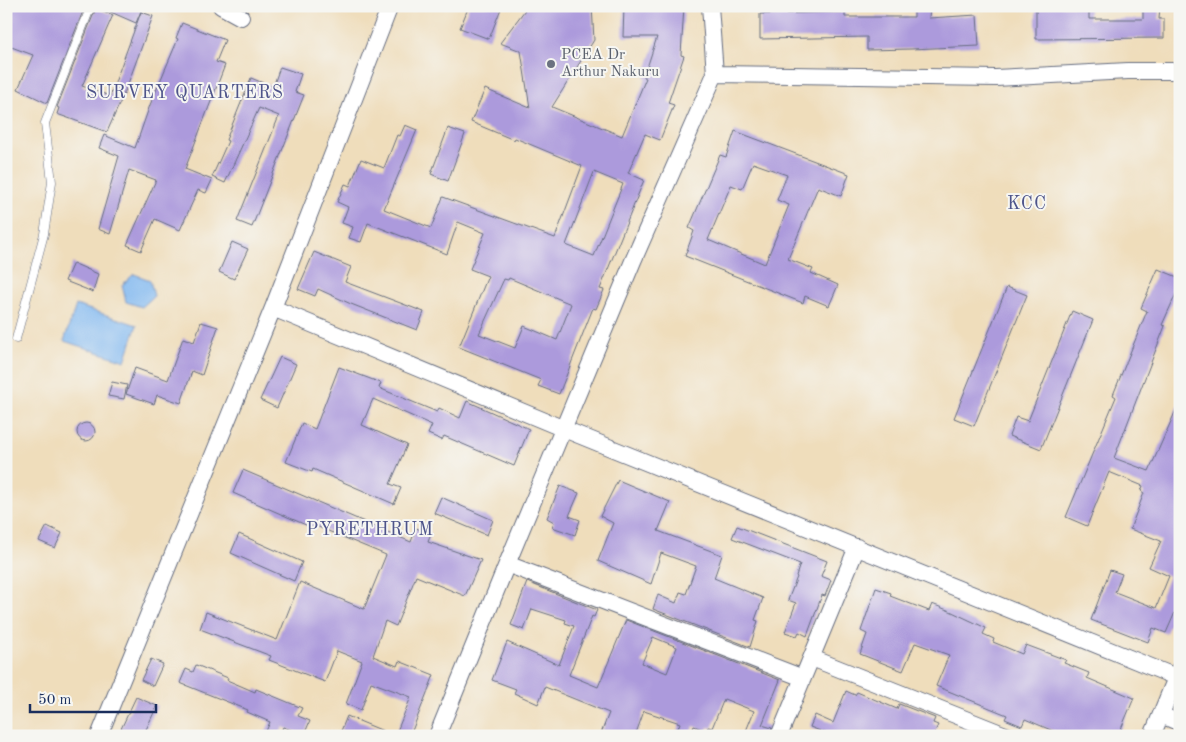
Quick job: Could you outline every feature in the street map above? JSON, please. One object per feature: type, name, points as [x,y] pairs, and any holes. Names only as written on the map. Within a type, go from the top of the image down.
[{"type":"street","points":[[221,6],[241,17]]},
{"type":"street","points":[[99,736],[273,308],[390,6]]},
{"type":"street","points":[[437,736],[633,261],[715,74],[710,6]]},
{"type":"street","points":[[715,74],[996,78],[1128,71],[1180,71]]},
{"type":"street","points":[[273,308],[564,429],[857,547],[1178,672],[1152,736]]},
{"type":"street","points":[[779,736],[857,547]]},
{"type":"street","points":[[507,564],[803,678]]},
{"type":"street","points":[[812,658],[1008,736]]},
{"type":"street","points":[[1160,715],[1180,723]]},
{"type":"lane","points":[[16,339],[44,234],[52,182],[45,123],[91,6]]},
{"type":"water","points":[[134,274],[150,280],[154,296],[142,307],[126,302],[122,285]]},
{"type":"water","points":[[76,305],[137,325],[125,361],[64,341]]},
{"type":"building","points":[[10,6],[85,6],[47,103],[18,89],[33,55],[6,45],[6,15]]},
{"type":"building","points":[[97,6],[143,6],[136,23]]},
{"type":"building","points":[[469,6],[502,6],[489,39],[460,28]]},
{"type":"building","points":[[528,6],[592,6],[594,40],[552,107],[622,136],[646,78],[644,77],[657,37],[623,37],[624,6],[684,6],[681,55],[684,56],[668,103],[674,105],[660,140],[645,134],[628,173],[644,180],[600,289],[604,290],[596,309],[593,308],[559,394],[538,386],[541,380],[459,347],[488,276],[470,269],[485,233],[458,222],[447,254],[368,223],[361,242],[349,238],[353,227],[342,223],[348,207],[337,202],[345,184],[350,186],[361,159],[384,168],[397,135],[400,136],[405,125],[417,130],[384,209],[431,228],[443,197],[555,238],[582,166],[471,122],[485,89],[530,108],[521,51],[500,43]],"holes":[[[594,172],[623,184],[594,256],[566,245]],[[509,278],[571,304],[557,340],[524,326],[515,348],[479,334],[504,279],[508,280]]]},
{"type":"building","points":[[914,6],[930,6],[929,18],[977,15],[979,46],[867,50],[867,37],[760,39],[760,14],[845,12],[845,17],[914,17]]},
{"type":"building","points":[[1036,6],[1089,6],[1089,19],[1143,19],[1143,6],[1160,6],[1159,19],[1164,19],[1164,38],[1036,39]]},
{"type":"building","points":[[96,8],[113,15],[82,86],[110,96],[141,12],[153,16],[126,89],[107,132],[57,114],[59,108],[57,107]]},
{"type":"building","points":[[182,23],[225,40],[216,62],[225,65],[185,169],[212,180],[206,193],[198,190],[180,230],[155,219],[141,251],[127,245],[156,180],[129,170],[110,234],[98,229],[119,156],[99,148],[104,135],[135,148],[150,105],[178,39],[176,38]]},
{"type":"building","points":[[280,67],[301,74],[295,92],[304,95],[252,227],[237,221],[279,116],[259,108],[225,183],[212,177],[228,141],[226,140],[251,78],[273,87]]},
{"type":"building","points":[[448,128],[465,134],[448,181],[431,174]]},
{"type":"building","points":[[735,131],[849,174],[841,196],[818,187],[788,259],[813,269],[811,273],[838,285],[829,306],[805,296],[803,303],[685,256],[694,231],[689,228],[720,155],[726,157]],"holes":[[[753,163],[787,175],[777,200],[789,205],[765,264],[708,240],[731,185],[742,189]]]},
{"type":"building","points":[[232,242],[248,249],[234,279],[219,272]]},
{"type":"building","points":[[314,252],[351,267],[345,282],[424,312],[417,330],[318,289],[315,296],[298,289]]},
{"type":"building","points":[[73,263],[98,274],[93,292],[65,281]]},
{"type":"building","points":[[1158,269],[1180,278],[1180,285],[1162,325],[1165,326],[1114,458],[1149,471],[1180,401],[1180,601],[1166,633],[1153,628],[1148,642],[1091,620],[1110,570],[1122,574],[1115,592],[1156,608],[1169,576],[1149,567],[1161,541],[1130,529],[1144,493],[1141,491],[1143,486],[1109,472],[1087,526],[1066,517],[1116,397],[1113,395],[1147,311],[1141,308]]},
{"type":"building","points":[[1007,287],[1027,295],[974,426],[954,418]]},
{"type":"building","points":[[1072,311],[1093,320],[1041,449],[1009,436],[1016,417],[1028,421]]},
{"type":"building","points":[[201,322],[218,327],[202,375],[192,371],[181,403],[157,395],[154,404],[126,394],[135,368],[168,380],[183,338],[194,342]]},
{"type":"building","points":[[280,357],[296,364],[277,408],[260,400]]},
{"type":"building","points":[[339,367],[381,383],[379,388],[437,412],[439,408],[460,418],[467,401],[529,429],[514,466],[444,436],[442,440],[428,434],[432,425],[373,399],[362,425],[407,445],[390,484],[401,488],[394,504],[313,469],[312,472],[286,462],[302,423],[315,429]]},
{"type":"building","points":[[112,382],[127,385],[124,399],[108,396]]},
{"type":"building","points":[[86,423],[92,426],[95,432],[92,438],[86,441],[80,438],[77,432],[80,426]]},
{"type":"building","points":[[243,470],[411,542],[416,528],[431,534],[428,542],[481,560],[465,596],[416,576],[396,626],[385,621],[373,656],[397,666],[399,661],[434,675],[410,736],[395,736],[411,697],[371,682],[361,710],[346,704],[362,661],[337,651],[325,682],[269,660],[271,656],[200,629],[206,612],[277,640],[300,582],[364,609],[386,555],[316,526],[315,529],[233,493]]},
{"type":"building","points":[[618,480],[670,502],[658,531],[722,555],[714,578],[763,598],[755,620],[758,621],[750,647],[653,609],[658,595],[676,603],[680,592],[686,594],[696,566],[661,553],[651,584],[598,561],[613,523],[600,516]]},
{"type":"building","points":[[560,486],[579,493],[569,516],[580,520],[575,535],[552,527],[554,522],[547,518]]},
{"type":"building","points":[[441,497],[493,520],[487,535],[434,513]]},
{"type":"building","points":[[47,526],[62,533],[55,548],[39,541]]},
{"type":"building","points":[[737,526],[827,561],[821,576],[831,580],[825,596],[822,595],[807,636],[799,632],[797,636],[785,632],[796,603],[788,600],[800,564],[732,538]]},
{"type":"building","points":[[239,534],[302,562],[294,581],[231,553]]},
{"type":"building","points":[[527,582],[597,610],[594,617],[592,616],[569,675],[598,687],[626,620],[780,680],[762,725],[772,728],[769,736],[744,736],[754,711],[724,699],[712,728],[708,727],[707,731],[694,726],[690,736],[675,736],[680,723],[644,711],[635,736],[600,736],[609,713],[545,687],[538,704],[514,693],[516,689],[492,680],[507,642],[559,665],[574,626],[565,623],[566,620],[532,609],[524,630],[511,625]],"holes":[[[653,637],[677,647],[667,673],[642,663]]]},
{"type":"building","points":[[876,588],[891,593],[890,596],[929,611],[932,604],[950,611],[986,628],[983,634],[994,639],[993,642],[1022,654],[1026,645],[1066,660],[1064,663],[1089,673],[1087,678],[1134,698],[1118,736],[1065,736],[1025,719],[1022,726],[1005,719],[1007,715],[936,686],[949,655],[915,643],[903,671],[860,654],[867,634],[861,631]]},
{"type":"building","points":[[151,659],[163,664],[153,686],[141,680]]},
{"type":"building","points":[[196,665],[255,692],[256,689],[302,708],[298,716],[310,721],[304,735],[283,727],[279,736],[264,736],[270,722],[247,712],[248,710],[180,683],[186,669],[193,672]]},
{"type":"building","points":[[846,691],[855,695],[857,692],[897,709],[899,704],[935,718],[933,723],[938,725],[933,736],[827,736],[828,734],[810,727],[815,715],[833,723]]},
{"type":"building","points":[[136,697],[157,706],[143,736],[131,736],[120,731]]},
{"type":"building","points":[[347,716],[393,735],[393,736],[339,736]]},
{"type":"place","name":"PCEA Dr Arthur Nakuru","points":[[551,64]]},
{"type":"district","name":"SURVEY QUARTERS","points":[[185,93]]},
{"type":"district","name":"KCC","points":[[1027,204]]},
{"type":"district","name":"PYRETHRUM","points":[[370,530]]}]
